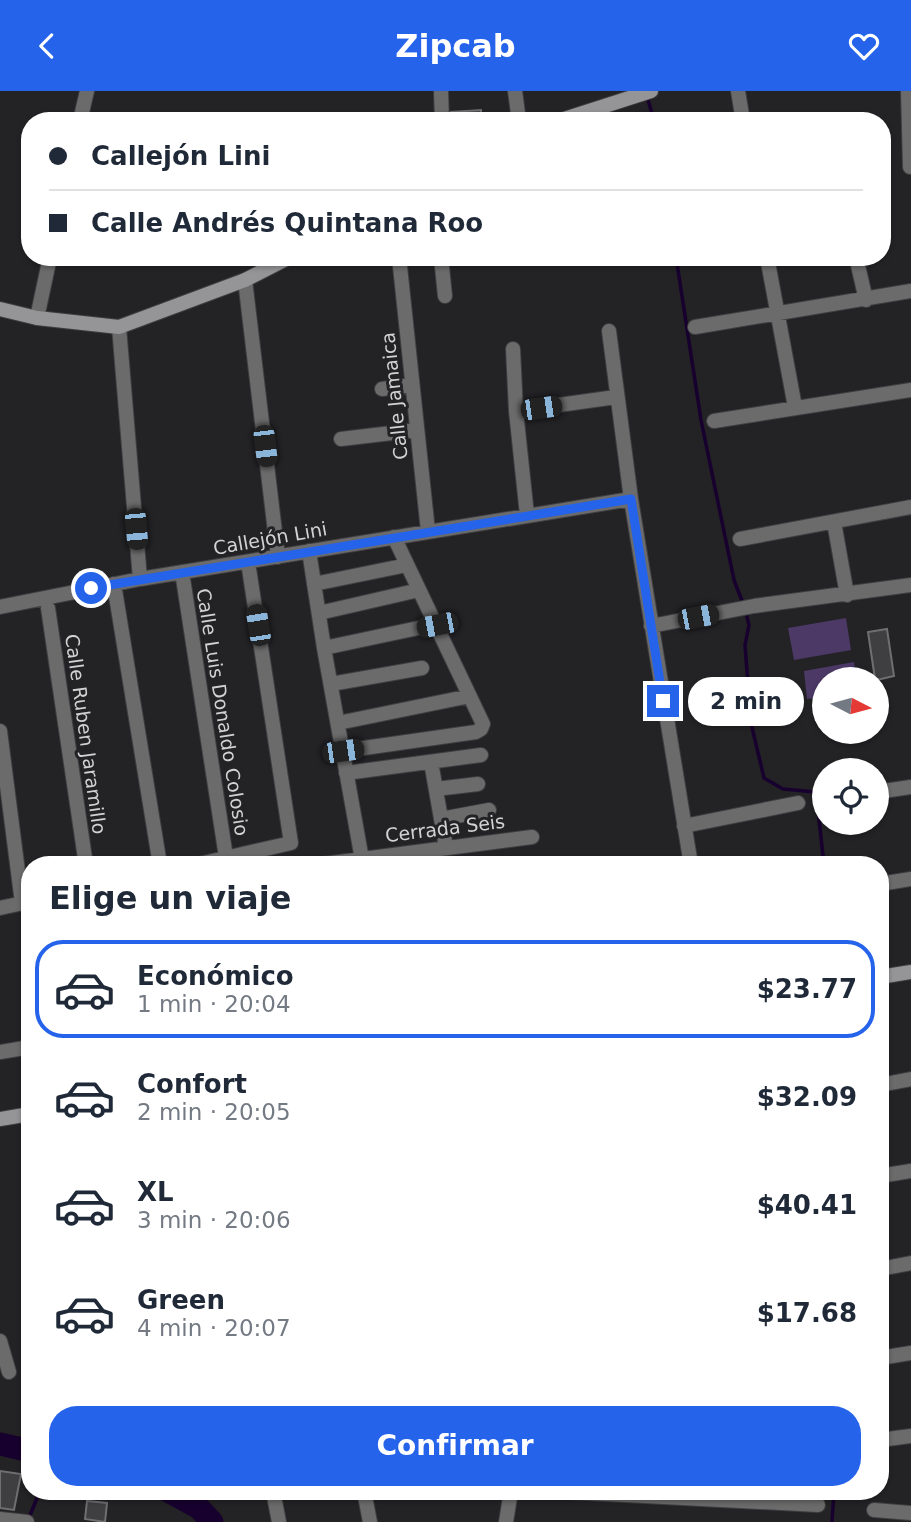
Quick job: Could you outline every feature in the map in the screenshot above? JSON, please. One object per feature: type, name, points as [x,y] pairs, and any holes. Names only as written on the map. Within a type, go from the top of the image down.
[{"type":"main road","points":[[585,112],[646,92]]},
{"type":"main road","points":[[0,309],[37,318],[119,327],[246,280],[273,266]]},
{"type":"main road","points":[[889,976],[911,972]]},
{"type":"main road","points":[[0,1119],[21,1116]]},
{"type":"street","points":[[82,112],[87,91]]},
{"type":"street","points":[[441,91],[442,112]]},
{"type":"street","points":[[515,91],[518,112]]},
{"type":"street","points":[[738,91],[742,112]]},
{"type":"street","points":[[908,91],[910,167]]},
{"type":"street","points":[[37,318],[48,266]]},
{"type":"street","name":"Calle Jamaica","points":[[400,266],[428,531]]},
{"type":"street","points":[[442,266],[445,296]]},
{"type":"street","points":[[769,266],[795,407]]},
{"type":"street","points":[[858,266],[866,300]]},
{"type":"street","points":[[246,280],[278,557]]},
{"type":"street","points":[[695,327],[911,291]]},
{"type":"street","points":[[119,327],[140,579]]},
{"type":"street","points":[[609,331],[631,499],[689,856]]},
{"type":"street","points":[[513,349],[516,411],[527,515]]},
{"type":"street","points":[[382,390],[412,385]]},
{"type":"street","points":[[714,421],[911,390]]},
{"type":"street","points":[[516,411],[617,397]]},
{"type":"street","points":[[341,439],[417,430]]},
{"type":"street","name":"Callejón Lini","points":[[0,607],[140,579],[631,499]]},
{"type":"street","points":[[740,539],[911,507]]},
{"type":"street","points":[[834,522],[847,595]]},
{"type":"street","points":[[343,751],[476,732],[481,729],[483,723],[394,537]]},
{"type":"street","points":[[309,551],[362,856]]},
{"type":"street","points":[[231,856],[291,843],[248,562]]},
{"type":"street","points":[[314,584],[407,565]]},
{"type":"street","name":"Calle Luis Donaldo Colosio","points":[[182,572],[226,856]]},
{"type":"street","points":[[114,584],[159,856]]},
{"type":"street","points":[[651,626],[754,606],[911,585]]},
{"type":"street","points":[[319,613],[419,590]]},
{"type":"street","name":"Calle Ruben Jaramillo","points":[[48,608],[85,856]]},
{"type":"street","points":[[324,648],[437,625]]},
{"type":"street","points":[[331,684],[422,668]]},
{"type":"street","points":[[338,723],[470,696]]},
{"type":"street","points":[[0,731],[21,870]]},
{"type":"street","points":[[346,773],[481,755]]},
{"type":"street","points":[[431,762],[446,848]]},
{"type":"street","points":[[436,789],[478,784]]},
{"type":"street","points":[[889,790],[911,787]]},
{"type":"street","points":[[684,826],[799,803]]},
{"type":"street","points":[[441,819],[489,810]]},
{"type":"street","name":"Cerrada Seis","points":[[395,856],[532,837]]},
{"type":"street","points":[[889,883],[911,879]]},
{"type":"street","points":[[0,908],[21,904]]},
{"type":"street","points":[[0,1052],[21,1048]]},
{"type":"street","points":[[889,1083],[911,1079]]},
{"type":"street","points":[[889,1175],[911,1171]]},
{"type":"street","points":[[889,1267],[911,1263]]},
{"type":"street","points":[[0,1341],[9,1372]]},
{"type":"street","points":[[889,1357],[911,1353]]},
{"type":"street","points":[[889,1439],[911,1436]]},
{"type":"street","points":[[275,1500],[279,1522]]},
{"type":"street","points":[[366,1500],[370,1522]]},
{"type":"street","points":[[506,1522],[510,1500]]},
{"type":"street","points":[[722,1500],[818,1505]]},
{"type":"street","points":[[874,1510],[911,1513]]},
{"type":"shaded area","points":[[846,618],[851,650],[794,660],[788,628]]},
{"type":"shaded area","points":[[854,662],[855,667],[826,667]]},
{"type":"shaded area","points":[[812,670],[812,698],[807,699],[804,671]]},
{"type":"building","points":[[887,629],[894,676],[889,677],[889,667],[873,667],[868,632]]},
{"type":"building","points":[[0,1471],[21,1474],[14,1510],[0,1508]]},
{"type":"building","points":[[87,1501],[107,1503],[105,1522],[85,1519]]},
{"type":"waterway","points":[[647,96],[651,112]]},
{"type":"waterway","points":[[677,266],[701,420],[734,580],[744,606]]},
{"type":"waterway","points":[[746,613],[749,625],[745,645],[751,723],[764,778],[783,789],[816,792],[823,856]]},
{"type":"waterway","points":[[0,1444],[21,1449]]},
{"type":"waterway","points":[[28,1520],[36,1500]]},
{"type":"waterway","points":[[184,1500],[199,1508],[212,1522]]},
{"type":"waterway","points":[[832,1522],[833,1500]]},
{"type":"route","points":[[91,588],[631,499],[663,701]]}]
